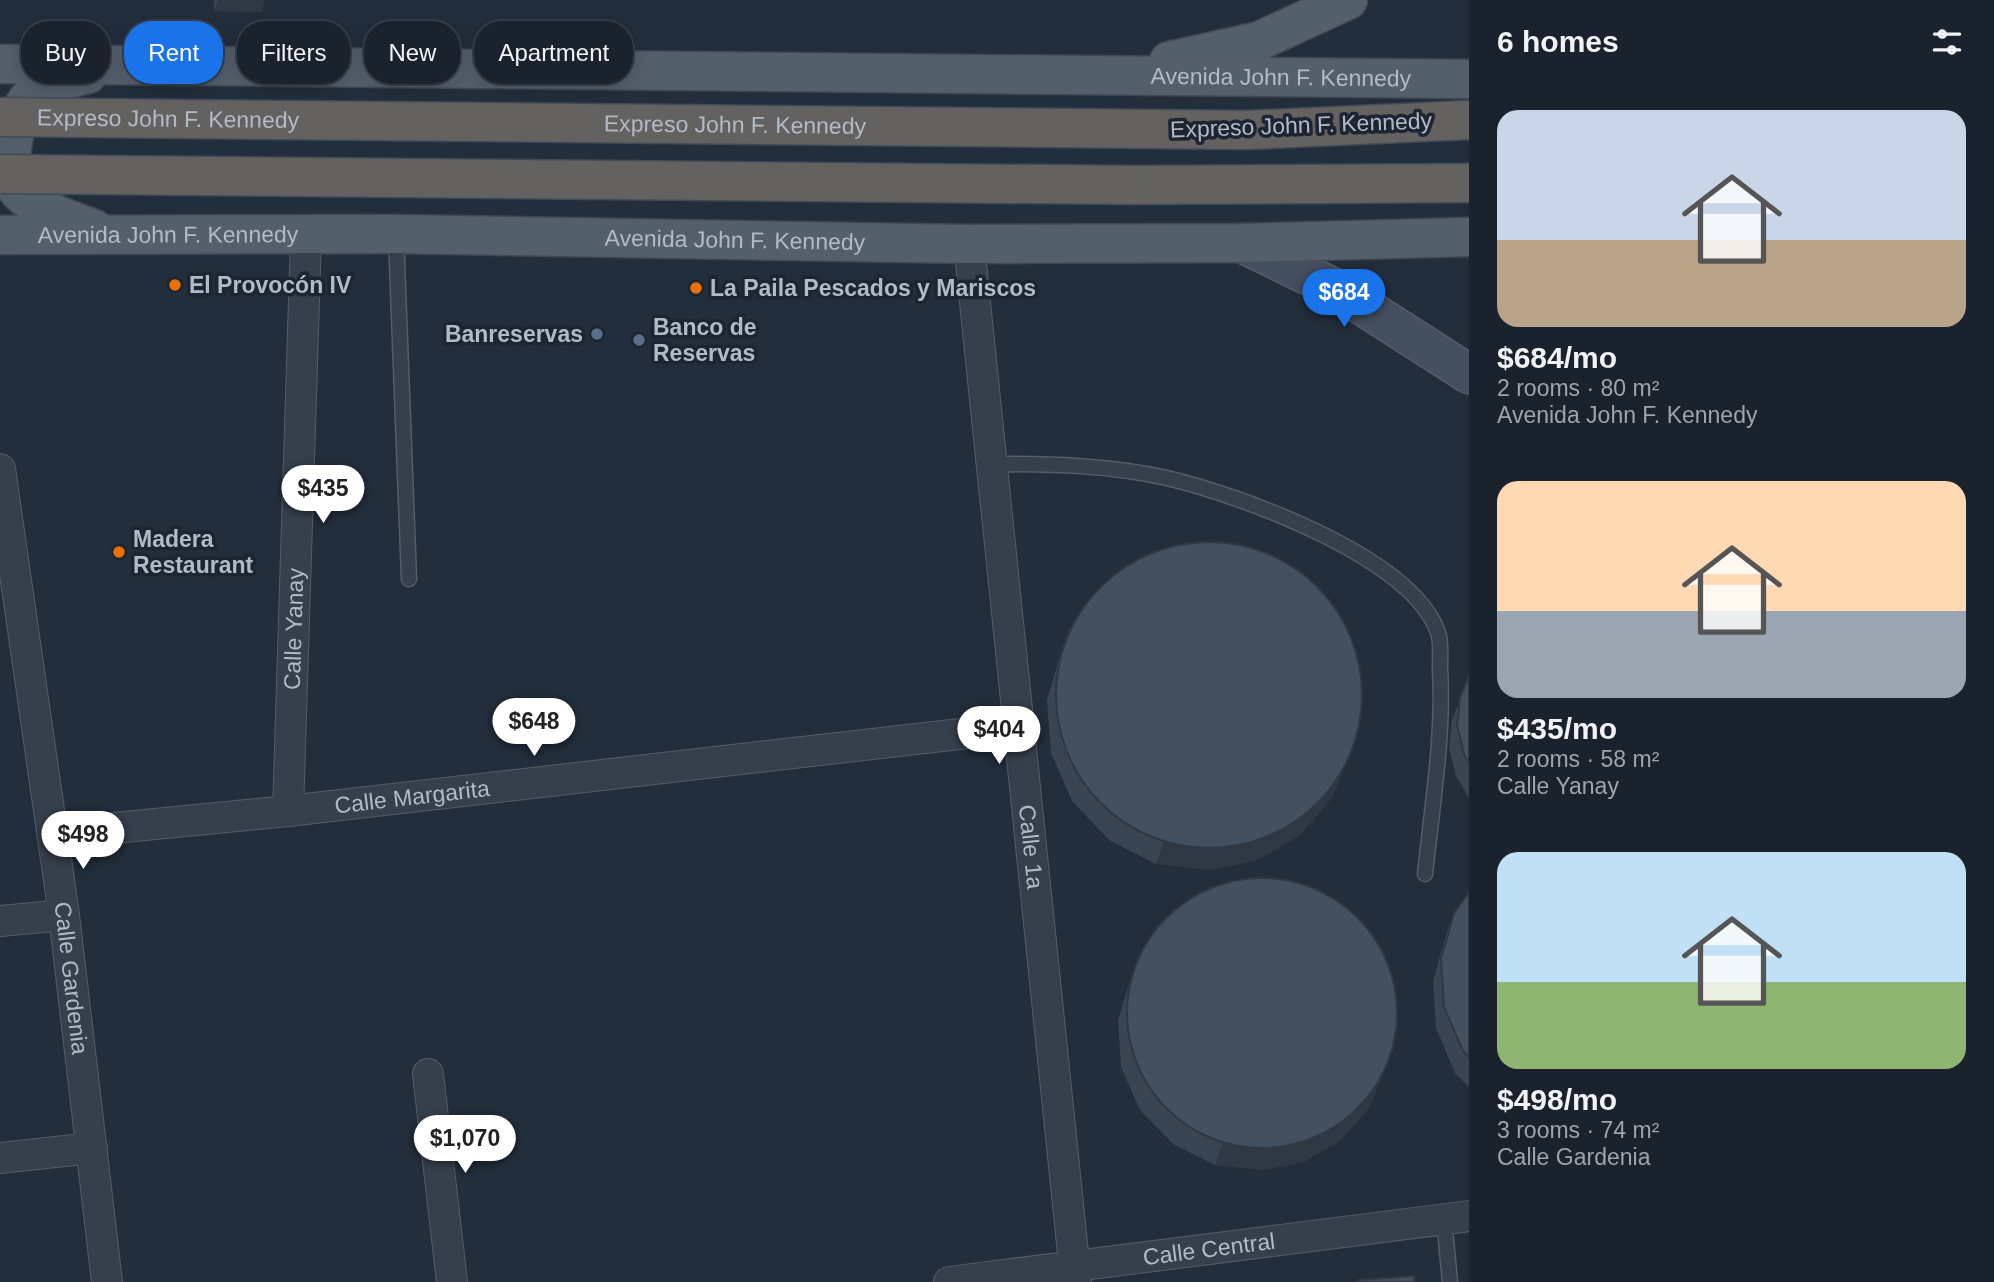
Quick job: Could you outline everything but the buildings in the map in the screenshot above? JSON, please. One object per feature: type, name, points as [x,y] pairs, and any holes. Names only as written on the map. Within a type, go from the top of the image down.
[{"type":"highway","name":"Expreso John F. Kennedy","points":[[0,117],[1247,130],[1469,120]]},
{"type":"highway","points":[[0,174],[1133,185],[1469,184]]},
{"type":"main road","points":[[1103,76],[1259,41],[1348,0]]},
{"type":"main road","name":"Avenida John F. Kennedy","points":[[0,64],[124,65]]},
{"type":"main road","points":[[111,236],[29,200],[15,186],[12,139],[29,98],[52,84],[124,65]]},
{"type":"main road","name":"Avenida John F. Kennedy","points":[[223,66],[1469,79]]},
{"type":"main road","name":"Avenida John F. Kennedy","points":[[0,235],[396,234],[969,244],[1242,243],[1469,237]]},
{"type":"main road","points":[[1242,243],[1338,290],[1469,374]]},
{"type":"street","name":"Calle Yanay","points":[[288,811],[306,236]]},
{"type":"street","name":"Calle 1a","points":[[969,244],[1021,727],[1075,1275]]},
{"type":"street","name":"Calle Gardenia","points":[[0,469],[64,915],[107,1282]]},
{"type":"street","name":"Calle Margarita","points":[[52,834],[288,811],[1021,727]]},
{"type":"street","points":[[0,921],[64,915]]},
{"type":"street","points":[[428,1074],[452,1282]]},
{"type":"street","points":[[0,1158],[92,1148]]},
{"type":"street","name":"Calle Central","points":[[948,1282],[1075,1275],[1457,1218]]},
{"type":"lane","points":[[396,234],[409,579]]},
{"type":"lane","points":[[993,464],[1080,464],[1166,478],[1256,504],[1368,558],[1420,602],[1438,635],[1442,697],[1425,874]]},
{"type":"lane","points":[[1450,1282],[1457,1218]]},
{"type":"place","name":"El Provocón IV","points":[[175,285]]},
{"type":"place","name":"La Paila Pescados y Mariscos","points":[[696,288]]},
{"type":"place","name":"Banreservas","points":[[597,334]]},
{"type":"place","name":"Banco de Reservas","points":[[639,340]]},
{"type":"place","name":"Madera Restaurant","points":[[119,552]]}]
